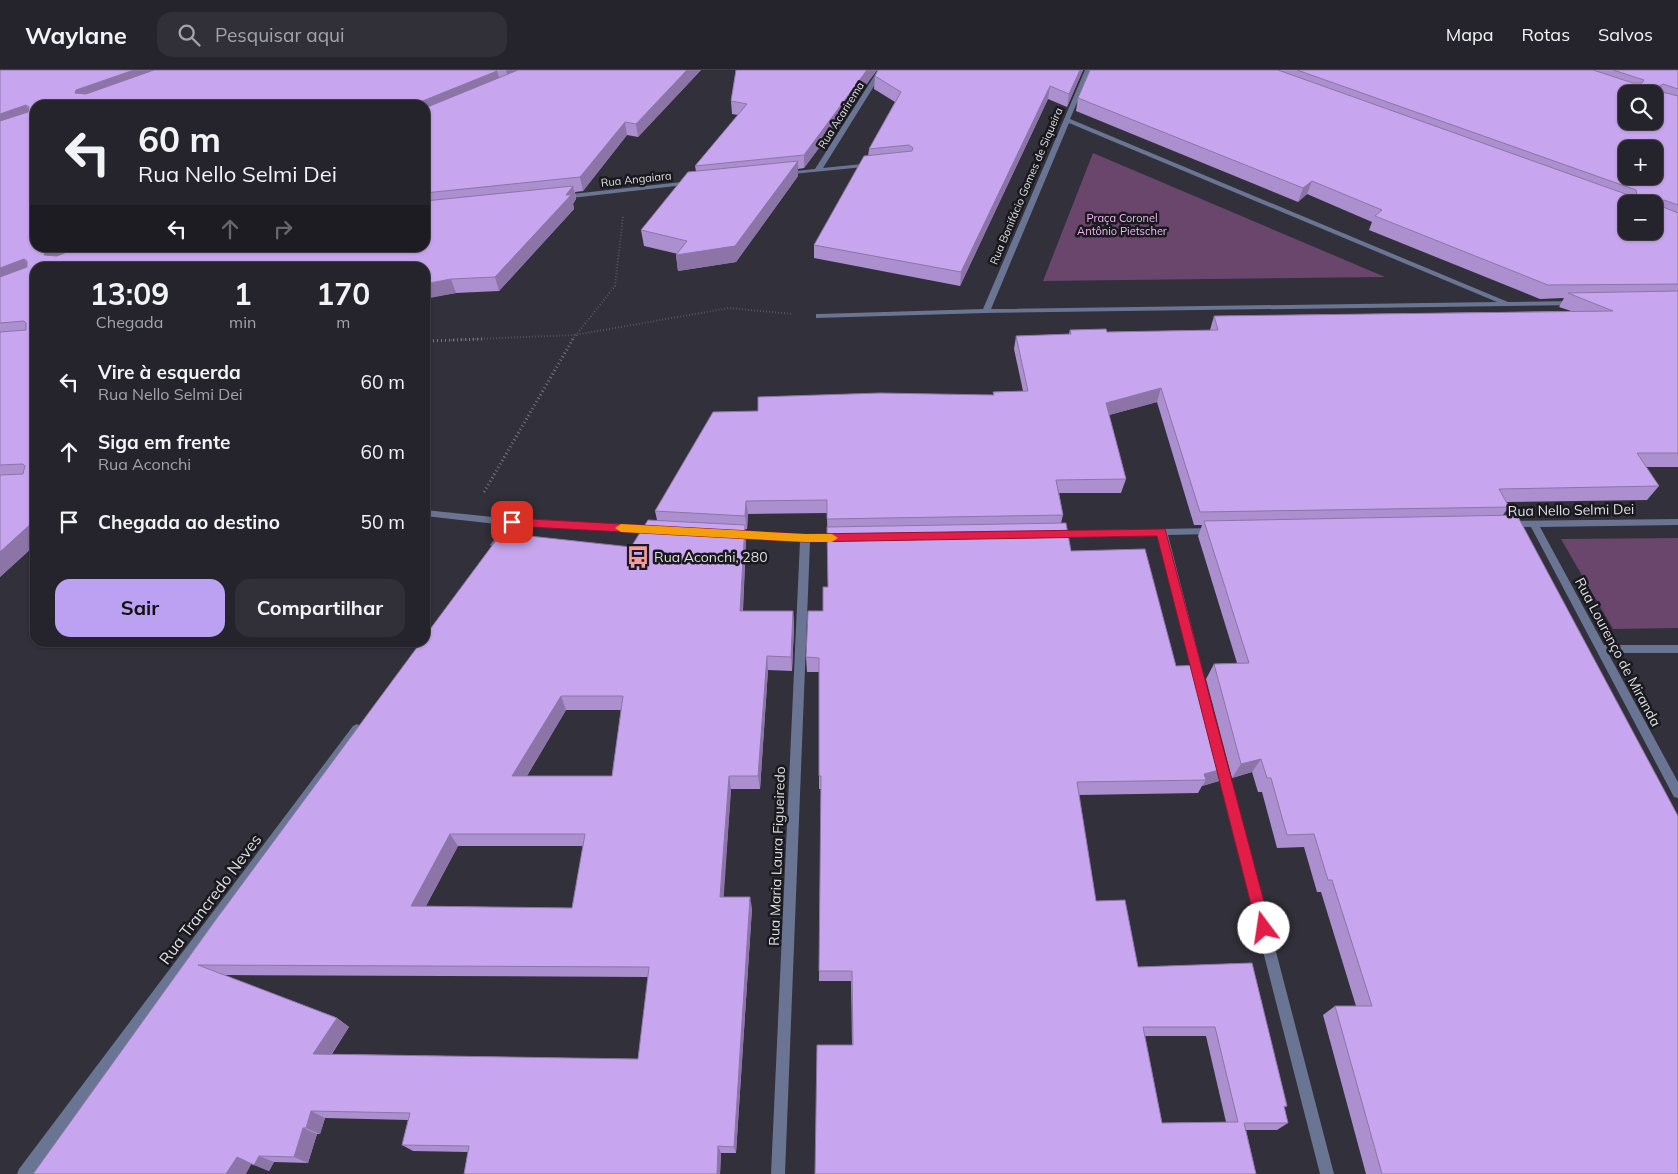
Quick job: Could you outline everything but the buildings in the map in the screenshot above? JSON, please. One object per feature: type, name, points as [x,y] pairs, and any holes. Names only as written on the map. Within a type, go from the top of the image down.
[{"type":"street","name":"Rua Acarirema","points":[[818,170],[880,70]]},
{"type":"street","name":"Rua Bonifácio Gomes de Siqueira","points":[[986,312],[1088,70]]},
{"type":"street","points":[[1066,120],[1509,304]]},
{"type":"street","points":[[774,175],[881,164]]},
{"type":"street","name":"Rua Angaiara","points":[[559,197],[695,183]]},
{"type":"street","points":[[819,316],[1580,302]]},
{"type":"street","points":[[430,514],[512,522],[663,530]]},
{"type":"street","points":[[489,553],[512,522]]},
{"type":"street","name":"Rua Nello Selmi Dei","points":[[1504,524],[1678,522]]},
{"type":"street","name":"Rua Lourenço de Miranda","points":[[1534,524],[1678,793]]},
{"type":"street","points":[[1043,534],[1220,531]]},
{"type":"street","points":[[1162,532],[1201,685]]},
{"type":"street","points":[[720,534],[855,538]]},
{"type":"street","name":"Rua Maria Laura Figueiredo","points":[[778,1174],[805,538]]},
{"type":"street","points":[[1601,649],[1678,649]]},
{"type":"street","name":"Rua Trancredo Neves","points":[[24,1174],[362,722]]},
{"type":"street","points":[[1218,752],[1327,1174]]},
{"type":"path","points":[[469,518],[575,335],[615,286],[626,190]]},
{"type":"path","points":[[430,341],[575,335],[729,308],[819,316]]},
{"type":"green space","name":"Praça Coronel Antônio Pietscher","points":[[1093,153],[1385,277],[1043,281]]},
{"type":"green space","points":[[1678,538],[1678,628],[1613,629],[1561,539]]},
{"type":"slow traffic","points":[[621,528],[832,538]]},
{"type":"place","name":"Rua Aconchi, 280","points":[[638,557]]},
{"type":"route","points":[[512,522],[805,538],[1162,532],[1264,928]]}]
